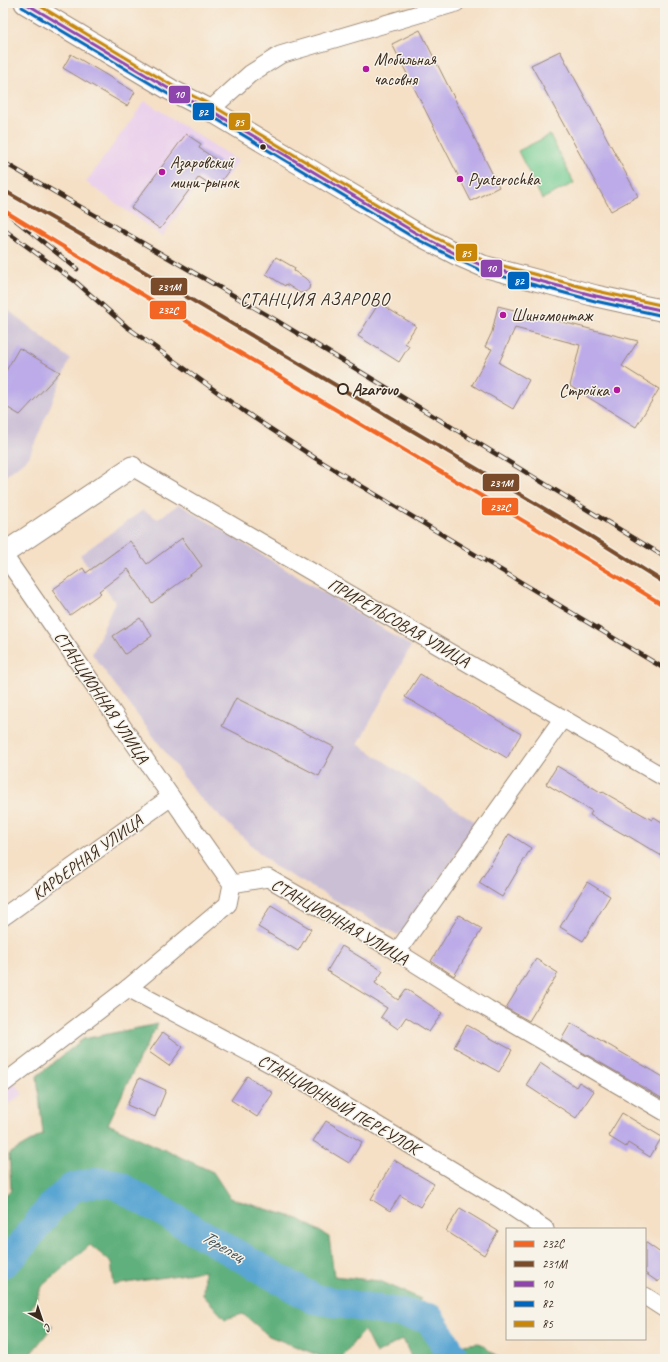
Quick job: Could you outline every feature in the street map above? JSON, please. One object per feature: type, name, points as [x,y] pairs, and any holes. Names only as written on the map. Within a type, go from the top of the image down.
[{"type":"street","points":[[25,3],[171,90],[210,110],[414,232],[458,255],[483,266],[596,296],[665,311]]},
{"type":"street","points":[[210,110],[250,74],[280,55],[456,3]]},
{"type":"street","points":[[3,554],[132,467]]},
{"type":"street","name":"ПРИРЕЛЬСОВАЯ УЛИЦА","points":[[132,467],[665,778]]},
{"type":"street","name":"СТАНЦИОННАЯ УЛИЦА","points":[[3,554],[232,884],[268,878],[397,952],[488,1008],[665,1112]]},
{"type":"street","points":[[397,952],[563,718]]},
{"type":"street","name":"КАРЬЕРНАЯ УЛИЦА","points":[[3,918],[171,797]]},
{"type":"street","points":[[3,1084],[128,988],[228,904],[232,884]]},
{"type":"street","name":"СТАНЦИОННЫЙ ПЕРЕУЛОК","points":[[128,988],[312,1086],[500,1199],[544,1228]]},
{"type":"street","points":[[646,1297],[665,1310]]},
{"type":"shaded area","name":"Азаровский мини-рынок","points":[[145,101],[238,161],[213,197],[198,186],[162,236],[86,182]]},
{"type":"shaded area","points":[[3,306],[70,359],[29,457],[3,478]]},
{"type":"shaded area","points":[[179,504],[411,646],[358,744],[477,823],[408,927],[398,935],[274,866],[198,796],[92,654],[115,602],[80,555],[143,510],[158,519]]},
{"type":"shaded area","points":[[3,1067],[23,1094],[3,1108]]},
{"type":"green space","points":[[550,135],[574,183],[542,199],[518,151]]},
{"type":"green space","points":[[158,1024],[141,1055],[108,1124],[213,1172],[230,1198],[299,1219],[329,1237],[334,1276],[380,1281],[421,1299],[396,1320],[422,1328],[435,1348],[479,1343],[501,1359],[412,1359],[403,1339],[376,1354],[364,1330],[340,1359],[328,1359],[269,1336],[243,1314],[225,1319],[203,1295],[204,1271],[114,1285],[111,1262],[90,1245],[43,1285],[30,1311],[53,1326],[32,1352],[23,1359],[3,1359],[3,1197],[11,1190],[9,1154],[43,1134],[37,1076],[83,1039]]},
{"type":"building","points":[[420,30],[499,187],[471,201],[392,44]]},
{"type":"building","points":[[560,51],[638,196],[611,211],[531,65]]},
{"type":"building","points":[[71,54],[135,92],[127,106],[63,68]]},
{"type":"building","points":[[186,134],[201,144],[199,148],[230,169],[216,188],[199,177],[160,229],[131,208]]},
{"type":"building","points":[[276,257],[295,268],[294,271],[308,280],[310,283],[309,289],[300,293],[286,284],[285,286],[266,274]]},
{"type":"building","points":[[379,303],[416,326],[405,343],[409,346],[399,362],[358,336]]},
{"type":"building","points":[[498,306],[638,341],[622,366],[659,389],[636,427],[570,386],[580,345],[515,328],[499,363],[529,380],[513,409],[472,385],[492,349],[485,347],[492,332]]},
{"type":"building","points":[[19,348],[60,372],[20,415],[3,405],[3,376]]},
{"type":"building","points":[[182,538],[202,566],[152,603],[128,569],[99,591],[101,593],[70,615],[52,590],[83,568],[86,573],[130,541],[147,564]]},
{"type":"building","points":[[140,618],[152,636],[125,654],[113,636]]},
{"type":"building","points":[[420,674],[521,734],[507,758],[405,697]]},
{"type":"building","points":[[236,698],[334,747],[319,776],[222,726]]},
{"type":"building","points":[[557,766],[602,793],[603,792],[652,820],[654,817],[665,824],[665,858],[590,815],[592,811],[546,784]]},
{"type":"building","points":[[509,834],[531,848],[502,897],[479,883]]},
{"type":"building","points":[[587,882],[610,896],[583,941],[560,927]]},
{"type":"building","points":[[271,905],[311,929],[298,951],[258,927]]},
{"type":"building","points":[[459,915],[482,929],[454,976],[431,961]]},
{"type":"building","points":[[342,946],[383,971],[375,983],[398,1000],[406,989],[442,1013],[429,1032],[406,1017],[398,1029],[381,1017],[387,1008],[327,971]]},
{"type":"building","points":[[536,959],[558,973],[529,1021],[506,1008]]},
{"type":"building","points":[[571,1023],[665,1078],[665,1100],[561,1040]]},
{"type":"building","points":[[467,1025],[512,1050],[499,1072],[454,1047]]},
{"type":"building","points":[[163,1032],[183,1047],[169,1066],[149,1052]]},
{"type":"building","points":[[540,1063],[576,1087],[579,1082],[594,1091],[576,1118],[526,1085]]},
{"type":"building","points":[[247,1076],[273,1093],[257,1117],[231,1100]]},
{"type":"building","points":[[139,1078],[166,1090],[155,1117],[127,1105]]},
{"type":"building","points":[[622,1113],[662,1137],[650,1157],[628,1143],[626,1147],[608,1136]]},
{"type":"building","points":[[326,1121],[362,1142],[349,1163],[313,1141]]},
{"type":"building","points":[[394,1160],[434,1184],[420,1207],[400,1195],[390,1211],[371,1199]]},
{"type":"building","points":[[460,1208],[498,1231],[484,1255],[446,1231]]},
{"type":"building","points":[[646,1243],[665,1256],[665,1273],[658,1282],[646,1274]]},
{"type":"waterway","name":"Терепец","points":[[3,1263],[15,1253],[52,1206],[72,1188],[96,1182],[115,1184],[314,1299],[429,1318],[455,1359]]},
{"type":"railway","points":[[3,162],[274,319],[665,557]]},
{"type":"railway","points":[[3,210],[77,269]]},
{"type":"railway","points":[[3,229],[76,282],[127,327],[245,412],[315,458],[665,669]]},
{"type":"transit line","name":"10","points":[[25,3],[171,90],[210,110],[414,232],[458,255],[483,266],[596,296],[665,311]]},
{"type":"transit line","name":"85","points":[[35,3],[173,86],[213,106],[416,228],[460,250],[485,261],[597,291],[665,306]]},
{"type":"transit line","name":"82","points":[[22,7],[168,94],[208,114],[411,236],[456,259],[482,271],[595,301],[664,316]]},
{"type":"transit line","name":"231М","points":[[3,190],[99,245],[587,534],[665,583]]},
{"type":"transit line","name":"232C","points":[[3,210],[665,606]]},
{"type":"place","name":"Мобильная часовня","points":[[366,69]]},
{"type":"place","name":"Азаровский мини-рынок","points":[[162,172]]},
{"type":"place","name":"Pyaterochka","points":[[460,179]]},
{"type":"place","name":"Шиномонтаж","points":[[503,315]]},
{"type":"place","name":"Azarovo","points":[[343,389]]},
{"type":"place","name":"Стройка","points":[[617,390]]},
{"type":"district","name":"СТАНЦИЯ АЗАРОВО","points":[[315,299]]}]
